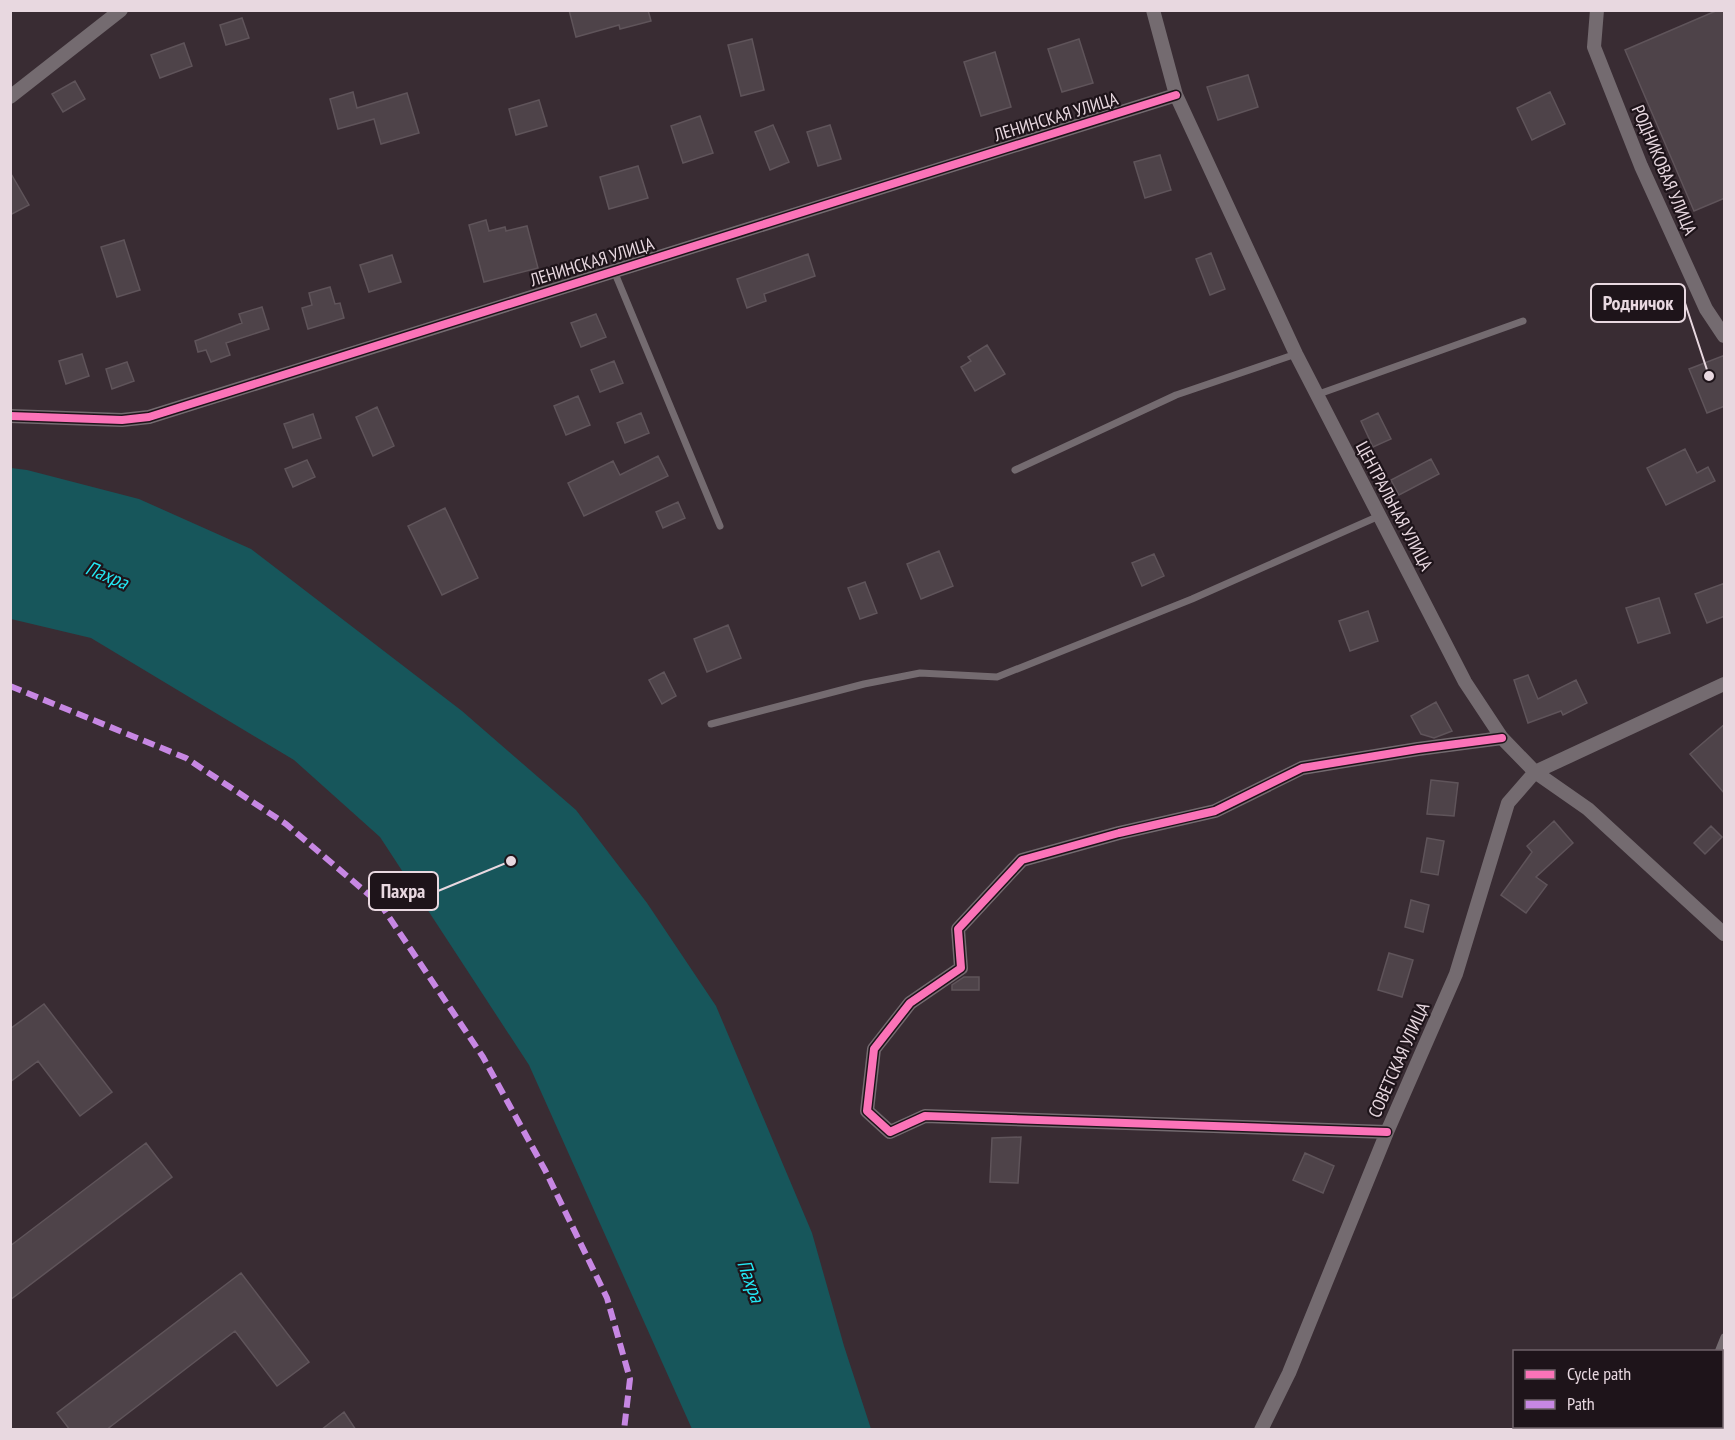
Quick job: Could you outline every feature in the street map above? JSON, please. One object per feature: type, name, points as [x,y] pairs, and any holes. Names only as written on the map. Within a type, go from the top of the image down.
[{"type":"street","points":[[10,97],[121,10]]},
{"type":"street","name":"ЦЕНТРАЛЬНАЯ УЛИЦА","points":[[1153,10],[1176,95],[1296,354],[1465,682],[1502,738],[1535,772],[1588,809],[1725,934]]},
{"type":"street","name":"РОДНИКОВАЯ УЛИЦА","points":[[1597,10],[1594,47],[1641,166],[1692,279],[1706,309],[1725,336]]},
{"type":"street","name":"ЛЕНИНСКАЯ УЛИЦА","points":[[10,416],[122,420],[149,417],[1176,95]]},
{"type":"street","points":[[1535,772],[1725,684]]},
{"type":"street","points":[[1387,1132],[925,1116],[890,1132],[867,1111],[874,1049],[910,1003],[961,968],[958,928],[1023,860],[1119,833],[1215,812],[1302,768],[1502,738]]},
{"type":"street","name":"СОВЕТСКАЯ УЛИЦА","points":[[1262,1430],[1289,1372],[1387,1132],[1456,974],[1508,803],[1535,772]]},
{"type":"lane","points":[[614,271],[720,526]]},
{"type":"lane","points":[[1316,395],[1523,321]]},
{"type":"lane","points":[[1015,470],[1176,395],[1296,354]]},
{"type":"lane","points":[[711,724],[864,684],[920,673],[997,677],[1192,599],[1379,516]]},
{"type":"water","points":[[11,468],[27,470],[139,499],[251,549],[462,711],[576,810],[647,903],[716,1006],[812,1233],[844,1346],[871,1429],[692,1429],[529,1065],[380,837],[294,760],[91,638],[11,619]]},
{"type":"building","points":[[569,10],[648,10],[651,21],[620,29],[619,25],[576,37]]},
{"type":"building","points":[[1718,10],[1725,10],[1725,198],[1694,211],[1625,50]]},
{"type":"building","points":[[242,18],[249,38],[226,45],[220,25]]},
{"type":"building","points":[[752,39],[764,90],[741,96],[728,45]]},
{"type":"building","points":[[1079,39],[1093,83],[1062,92],[1048,49]]},
{"type":"building","points":[[184,43],[192,66],[160,78],[151,55]]},
{"type":"building","points":[[995,52],[1011,107],[981,116],[964,62]]},
{"type":"building","points":[[1248,75],[1258,107],[1218,120],[1207,87]]},
{"type":"building","points":[[75,81],[85,99],[63,112],[52,94]]},
{"type":"building","points":[[353,92],[357,108],[407,93],[419,133],[381,144],[374,119],[338,129],[330,99]]},
{"type":"building","points":[[1550,92],[1565,124],[1532,140],[1517,108]]},
{"type":"building","points":[[539,100],[547,126],[516,135],[509,109]]},
{"type":"building","points":[[700,116],[713,153],[683,163],[671,126]]},
{"type":"building","points":[[773,125],[789,162],[770,170],[755,132]]},
{"type":"building","points":[[830,125],[841,159],[818,166],[807,132]]},
{"type":"building","points":[[1160,155],[1171,190],[1145,198],[1134,162]]},
{"type":"building","points":[[638,166],[648,198],[609,209],[600,177]]},
{"type":"building","points":[[10,172],[29,205],[10,215]]},
{"type":"building","points":[[486,220],[489,231],[505,227],[506,231],[527,226],[538,268],[484,282],[469,225]]},
{"type":"building","points":[[124,240],[140,290],[117,297],[101,247]]},
{"type":"building","points":[[1211,253],[1225,289],[1210,295],[1196,259]]},
{"type":"building","points":[[808,254],[815,276],[764,294],[766,301],[747,308],[737,279]]},
{"type":"building","points":[[392,255],[401,282],[369,292],[360,265]]},
{"type":"building","points":[[330,287],[335,304],[340,303],[344,318],[308,329],[302,308],[312,305],[309,293]]},
{"type":"building","points":[[262,307],[269,329],[226,343],[230,355],[211,362],[206,350],[198,352],[195,341],[242,323],[239,314]]},
{"type":"building","points":[[596,314],[606,337],[581,347],[571,323]]},
{"type":"building","points":[[987,345],[1005,374],[975,391],[961,367],[971,361],[968,357]]},
{"type":"building","points":[[82,354],[89,376],[66,384],[59,361]]},
{"type":"building","points":[[1725,355],[1725,406],[1707,413],[1689,369]]},
{"type":"building","points":[[614,361],[623,383],[600,392],[591,370]]},
{"type":"building","points":[[127,362],[134,381],[112,389],[106,369]]},
{"type":"building","points":[[578,396],[590,425],[566,435],[554,406]]},
{"type":"building","points":[[377,407],[394,446],[373,456],[356,417]]},
{"type":"building","points":[[641,413],[649,433],[625,443],[617,423]]},
{"type":"building","points":[[1378,413],[1391,439],[1373,447],[1361,421]]},
{"type":"building","points":[[313,414],[321,438],[293,448],[284,424]]},
{"type":"building","points":[[1685,449],[1697,473],[1708,467],[1715,481],[1666,505],[1647,468]]},
{"type":"building","points":[[658,456],[668,476],[584,516],[568,483],[613,461],[620,475]]},
{"type":"building","points":[[1431,459],[1439,474],[1399,495],[1391,480]]},
{"type":"building","points":[[307,460],[315,477],[293,487],[285,469]]},
{"type":"building","points":[[678,502],[685,518],[663,528],[656,512]]},
{"type":"building","points":[[445,508],[478,578],[442,595],[408,526]]},
{"type":"building","points":[[939,551],[953,586],[921,599],[907,564]]},
{"type":"building","points":[[1154,554],[1164,576],[1142,586],[1132,563]]},
{"type":"building","points":[[865,582],[877,613],[860,619],[848,588]]},
{"type":"building","points":[[1725,583],[1725,616],[1707,623],[1695,594]]},
{"type":"building","points":[[1659,598],[1670,633],[1638,643],[1626,608]]},
{"type":"building","points":[[1368,611],[1378,641],[1350,651],[1339,621]]},
{"type":"building","points":[[728,625],[741,658],[707,672],[694,639]]},
{"type":"building","points":[[664,672],[676,696],[662,704],[649,680]]},
{"type":"building","points":[[1528,675],[1538,699],[1576,680],[1587,703],[1563,715],[1561,711],[1528,723],[1514,680]]},
{"type":"building","points":[[1436,702],[1452,731],[1434,738],[1421,734],[1411,716]]},
{"type":"building","points":[[1725,724],[1725,794],[1690,754]]},
{"type":"building","points":[[1431,780],[1458,783],[1454,816],[1427,814]]},
{"type":"building","points":[[1554,821],[1573,843],[1536,877],[1547,885],[1526,913],[1501,895],[1532,852],[1527,846]]},
{"type":"building","points":[[1711,826],[1722,837],[1705,854],[1694,843]]},
{"type":"building","points":[[1427,838],[1444,841],[1438,875],[1421,872]]},
{"type":"building","points":[[1411,900],[1429,905],[1423,932],[1405,927]]},
{"type":"building","points":[[1389,953],[1413,960],[1402,997],[1378,990]]},
{"type":"building","points":[[964,977],[979,977],[979,990],[952,990],[952,985]]},
{"type":"building","points":[[44,1004],[112,1092],[80,1116],[38,1061],[10,1082],[10,1029]]},
{"type":"building","points":[[1021,1137],[1018,1183],[990,1182],[992,1138]]},
{"type":"building","points":[[146,1143],[172,1177],[10,1300],[10,1246]]},
{"type":"building","points":[[1305,1153],[1334,1166],[1323,1193],[1293,1180]]},
{"type":"building","points":[[241,1273],[309,1362],[277,1386],[235,1331],[106,1430],[70,1430],[57,1413]]},
{"type":"building","points":[[344,1412],[356,1430],[321,1430]]},
{"type":"marked path","points":[[10,686],[186,758],[286,824],[381,905],[483,1057],[545,1170],[607,1298],[630,1379],[624,1430]]},
{"type":"cycle path","points":[[10,416],[122,420],[149,417],[1176,95]]},
{"type":"cycle path","points":[[1387,1132],[925,1116],[890,1132],[867,1111],[874,1049],[910,1003],[961,968],[958,929],[1022,860],[1119,833],[1215,811],[1302,768],[1502,738]]},
{"type":"place","name":"Родничок","points":[[1709,376]]},
{"type":"place","name":"Пахра","points":[[511,861]]}]
